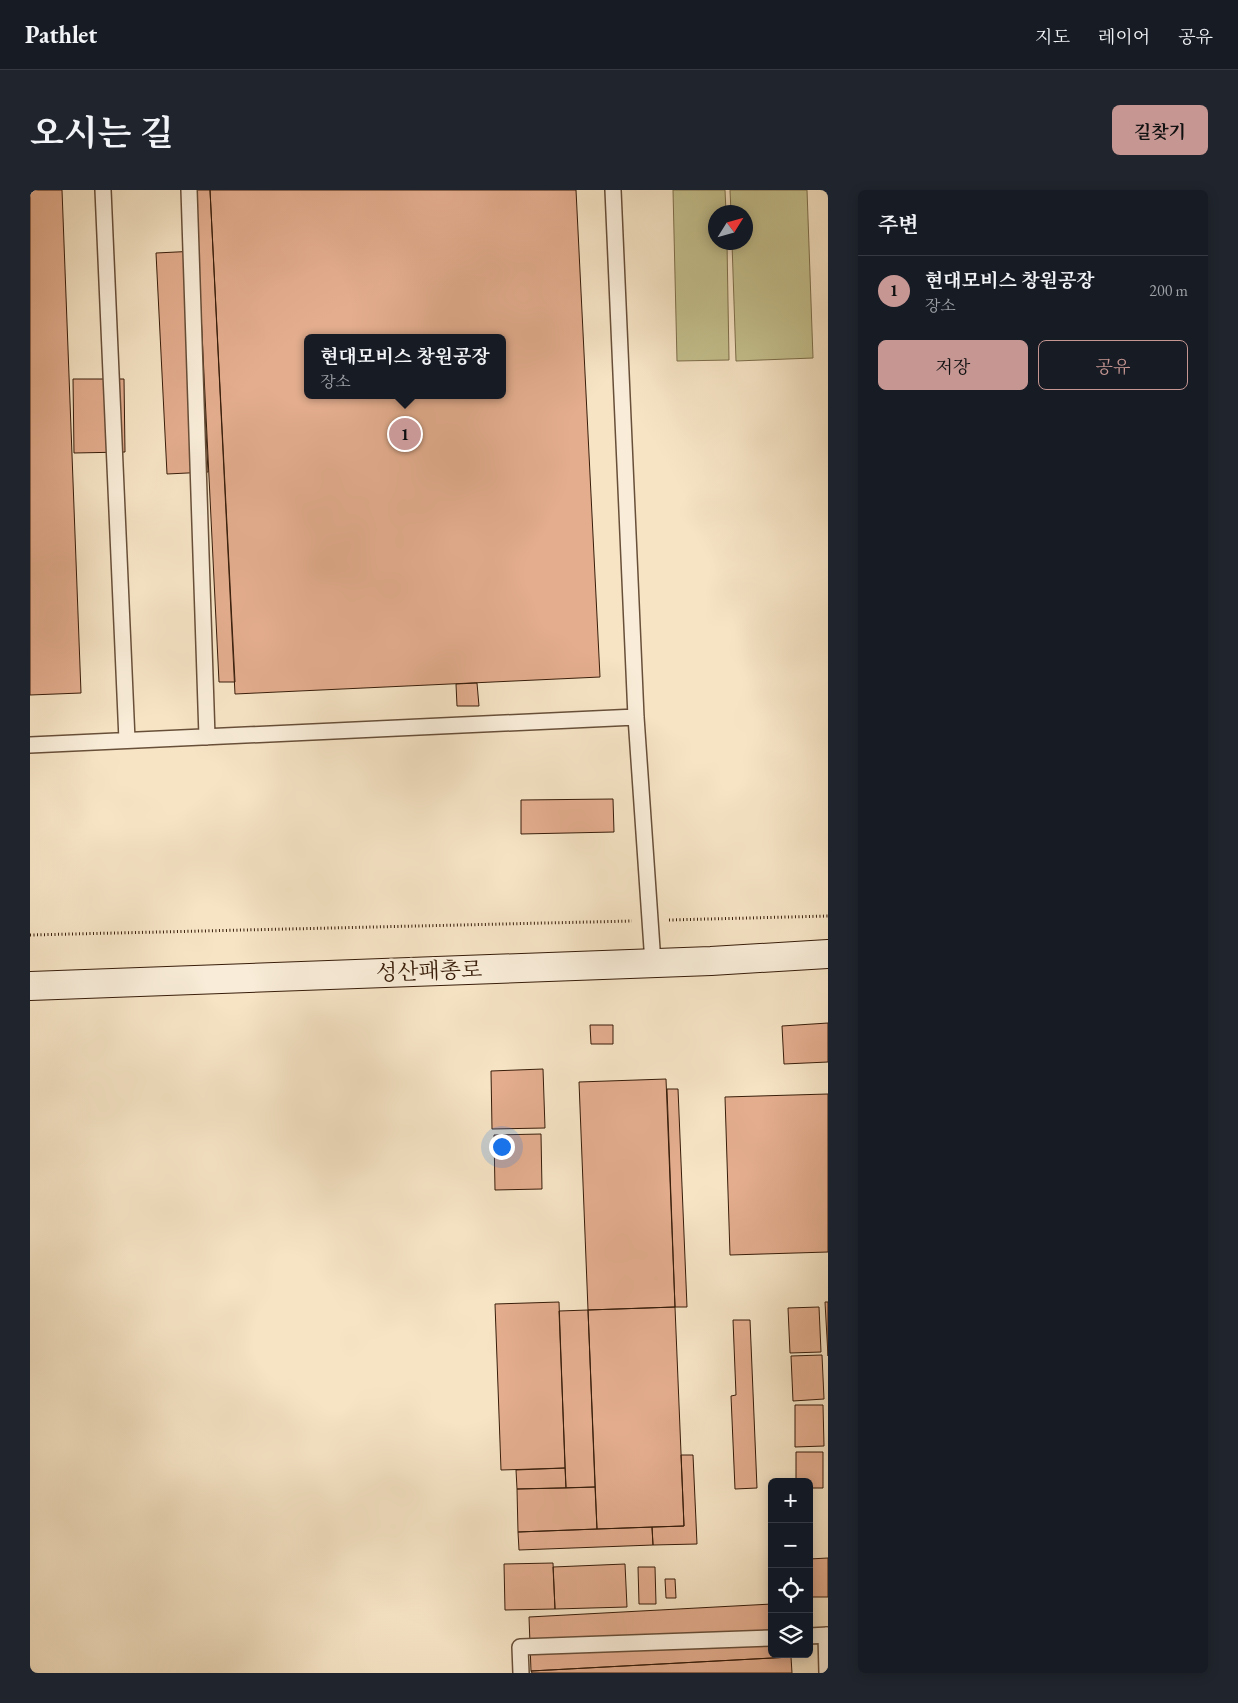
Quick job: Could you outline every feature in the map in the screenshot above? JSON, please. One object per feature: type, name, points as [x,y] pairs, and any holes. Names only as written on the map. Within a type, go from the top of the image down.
[{"type":"main road","name":"성산패총로","points":[[30,986],[652,963],[828,954]]},
{"type":"lane","points":[[102,190],[127,740]]},
{"type":"lane","points":[[189,190],[207,737]]},
{"type":"lane","points":[[613,190],[636,717],[652,963]]},
{"type":"lane","points":[[30,745],[636,717]]},
{"type":"lane","points":[[813,1636],[827,1635],[827,1673]]},
{"type":"lane","points":[[521,1673],[520,1647],[768,1638]]},
{"type":"path","points":[[30,935],[828,916]]},
{"type":"shaded area","points":[[673,190],[725,190],[726,205],[708,205],[708,250],[727,250],[729,360],[677,361]]},
{"type":"shaded area","points":[[730,190],[807,190],[813,358],[736,361],[732,250],[753,250],[753,205],[731,205]]},
{"type":"building","points":[[30,190],[62,190],[81,693],[30,695]]},
{"type":"building","points":[[195,190],[210,190],[235,682],[219,682]]},
{"type":"building","points":[[210,190],[576,190],[600,677],[235,694]]},
{"type":"building","points":[[197,251],[208,472],[167,474],[156,253]]},
{"type":"building","points":[[73,379],[124,379],[125,452],[74,453]]},
{"type":"building","points":[[477,683],[479,706],[457,706],[456,684]]},
{"type":"building","points":[[613,799],[614,832],[521,834],[521,800]]},
{"type":"building","points":[[828,1023],[828,1062],[784,1064],[782,1026]]},
{"type":"building","points":[[590,1025],[613,1025],[613,1044],[591,1044]]},
{"type":"building","points":[[543,1069],[545,1128],[492,1129],[491,1071]]},
{"type":"building","points":[[666,1079],[675,1307],[588,1310],[579,1082]]},
{"type":"building","points":[[667,1089],[678,1089],[687,1307],[675,1307]]},
{"type":"building","points":[[828,1094],[828,1252],[730,1255],[725,1097]]},
{"type":"building","points":[[541,1134],[542,1189],[495,1190],[494,1135]]},
{"type":"building","points":[[559,1302],[565,1468],[501,1470],[495,1304]]},
{"type":"building","points":[[825,1302],[828,1302],[828,1356]]},
{"type":"building","points":[[675,1307],[684,1526],[597,1529],[588,1310]]},
{"type":"building","points":[[819,1307],[821,1352],[790,1353],[788,1308]]},
{"type":"building","points":[[588,1310],[595,1487],[566,1488],[559,1311]]},
{"type":"building","points":[[733,1320],[750,1320],[757,1488],[735,1489],[731,1396],[736,1395]]},
{"type":"building","points":[[822,1355],[824,1399],[793,1401],[791,1356]]},
{"type":"building","points":[[795,1405],[823,1405],[824,1446],[795,1447]]},
{"type":"building","points":[[796,1452],[823,1452],[823,1488],[813,1488],[813,1478],[796,1478]]},
{"type":"building","points":[[681,1455],[693,1455],[697,1544],[653,1545],[652,1527],[684,1526]]},
{"type":"building","points":[[565,1468],[566,1488],[517,1489],[516,1470]]},
{"type":"building","points":[[595,1487],[597,1529],[518,1532],[517,1489]]},
{"type":"building","points":[[652,1527],[653,1545],[519,1550],[518,1532]]},
{"type":"building","points":[[828,1558],[828,1597],[813,1597],[813,1559]]},
{"type":"building","points":[[553,1563],[555,1609],[505,1610],[504,1564]]},
{"type":"building","points":[[625,1564],[627,1607],[555,1609],[553,1567]]},
{"type":"building","points":[[638,1567],[655,1567],[656,1604],[639,1604]]},
{"type":"building","points":[[665,1579],[675,1579],[676,1598],[666,1598]]},
{"type":"building","points":[[768,1604],[768,1658],[772,1658],[531,1671],[529,1617]]},
{"type":"building","points":[[791,1658],[792,1673],[532,1673],[531,1671]]},
{"type":"place","name":"현대모비스 창원공장","points":[[405,434]]}]
